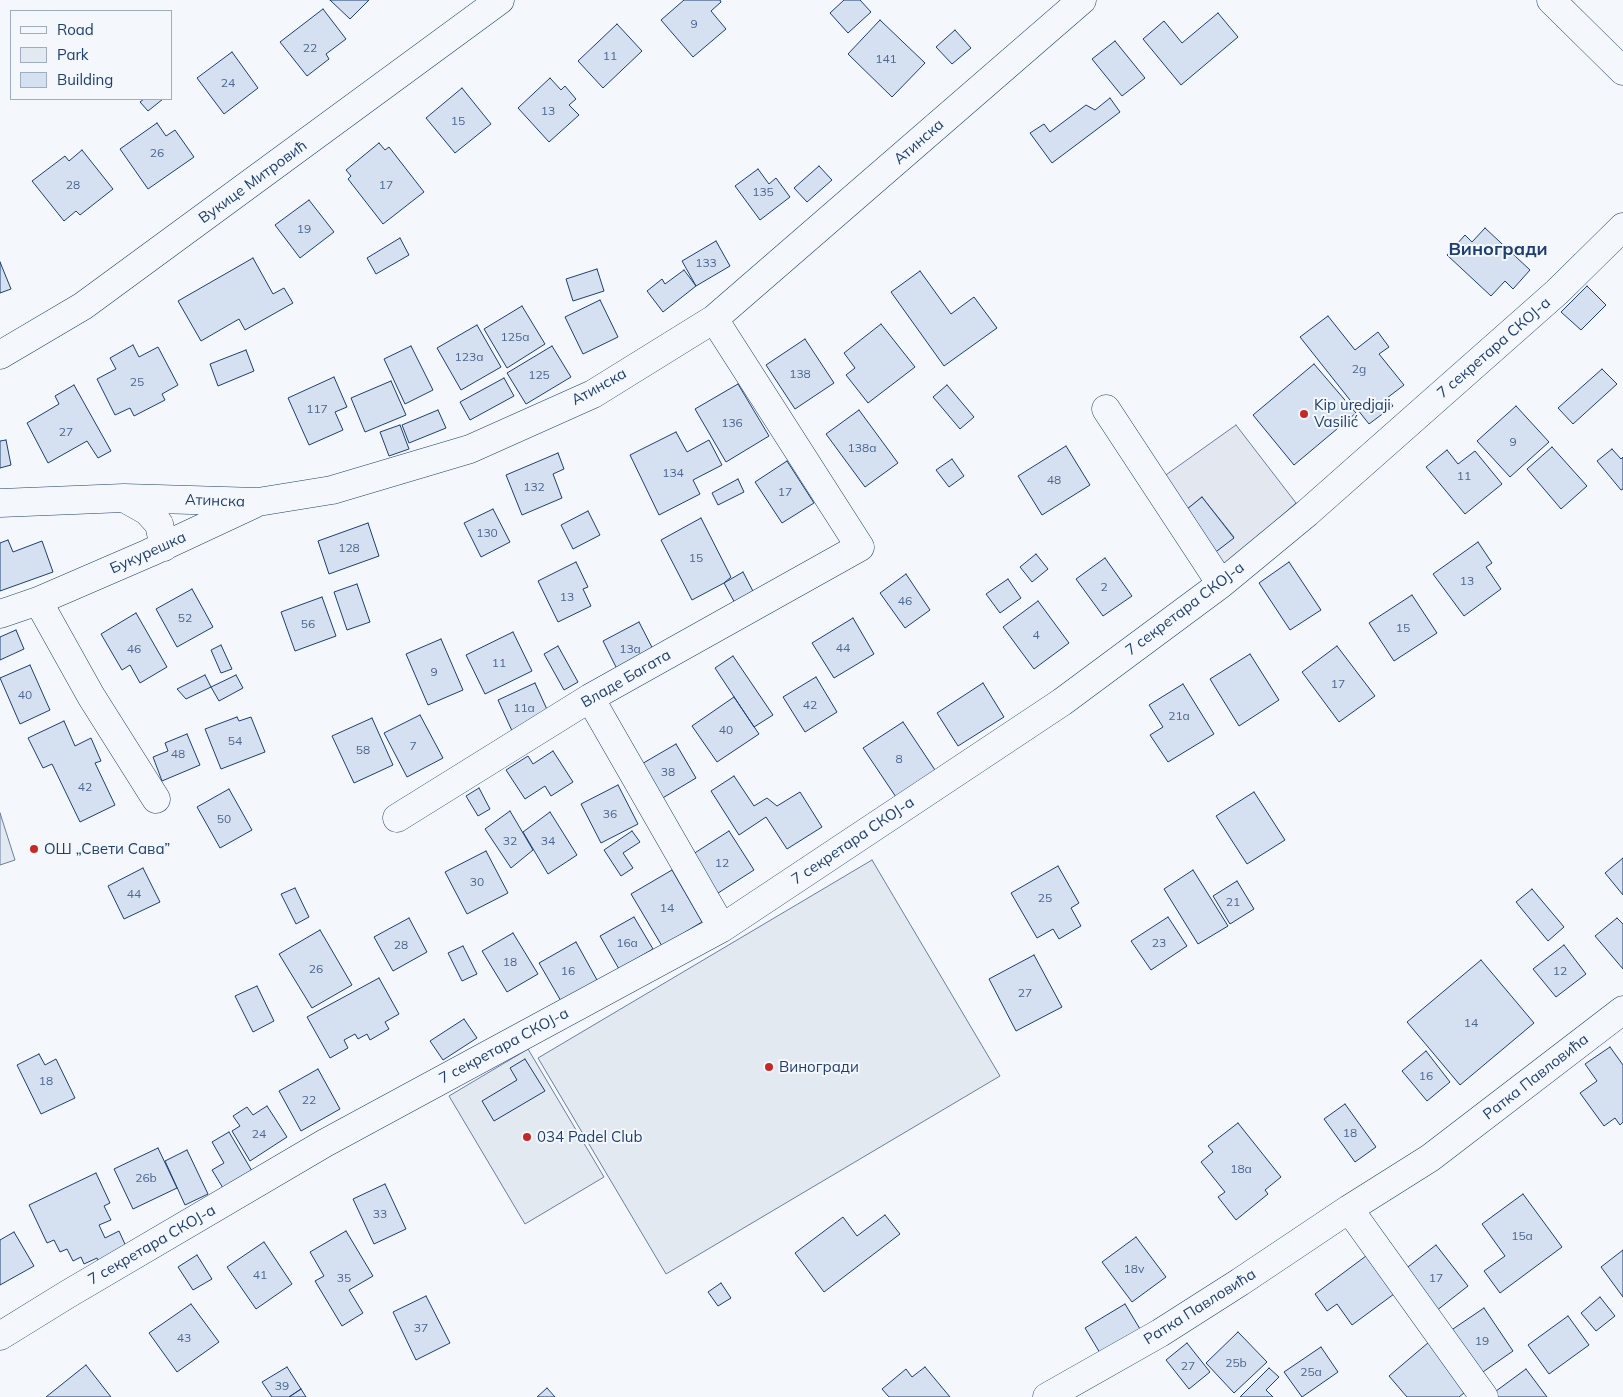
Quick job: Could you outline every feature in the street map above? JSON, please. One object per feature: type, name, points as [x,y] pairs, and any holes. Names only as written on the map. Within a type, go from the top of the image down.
[{"type":"street","name":"Вукице Митровић","points":[[0,355],[83,306],[500,0]]},
{"type":"street","name":"Атинска","points":[[0,503],[124,498],[258,502],[332,490],[470,449],[592,394],[714,319],[1082,0]]},
{"type":"street","points":[[1564,3],[1623,71]]},
{"type":"street","name":"7 секретара СКОЈ-а","points":[[0,1336],[325,1143],[722,928],[1062,702],[1221,584],[1307,513],[1557,292],[1623,226]]},
{"type":"street","name":"Владе Багата","points":[[397,818],[590,698],[860,547],[714,319]]},
{"type":"street","points":[[1106,409],[1221,584]]},
{"type":"street","points":[[124,498],[147,511],[159,524],[164,547]]},
{"type":"street","name":"Букурешка","points":[[0,614],[38,601],[164,547],[258,502]]},
{"type":"street","points":[[38,601],[92,696],[156,799]]},
{"type":"street","points":[[590,698],[722,928]]},
{"type":"street","name":"Ратка Павловића","points":[[1047,1397],[1168,1328],[1430,1158],[1623,1010]]},
{"type":"street","points":[[1349,1209],[1484,1397]]},
{"type":"green space","points":[[0,813],[15,860],[0,865]]},
{"type":"green space","name":"Виногради","points":[[872,860],[1000,1076],[666,1274],[538,1058]]},
{"type":"green space","name":"034 Padel Club","points":[[528,1049],[604,1177],[525,1224],[449,1096]]},
{"type":"shaded area","points":[[1236,425],[1296,503],[1223,568],[1213,554],[1234,537],[1202,497],[1181,514],[1163,477]]},
{"type":"building","points":[[330,0],[369,0],[350,19]]},
{"type":"building","points":[[684,0],[720,0],[721,2],[711,11],[726,29],[693,57],[661,20]]},
{"type":"building","points":[[844,0],[860,0],[871,12],[848,33],[830,13]]},
{"type":"building","points":[[323,9],[346,39],[326,54],[329,59],[307,76],[280,42]]},
{"type":"building","points":[[1218,13],[1238,37],[1181,85],[1143,39],[1164,21],[1182,43]]},
{"type":"building","points":[[880,20],[925,63],[892,97],[848,54]]},
{"type":"building","points":[[617,24],[642,51],[603,88],[578,61]]},
{"type":"building","points":[[955,30],[971,48],[952,64],[936,47]]},
{"type":"building","points":[[1115,41],[1145,78],[1122,96],[1092,59]]},
{"type":"building","points":[[232,52],[258,88],[224,114],[197,78]]},
{"type":"building","points":[[550,78],[561,90],[565,86],[576,99],[569,105],[579,115],[549,142],[518,108]]},
{"type":"building","points":[[462,88],[491,124],[455,153],[426,118]]},
{"type":"building","points":[[1110,98],[1120,112],[1052,163],[1030,133],[1044,124],[1050,132],[1086,105],[1095,110]]},
{"type":"building","points":[[143,100],[162,100],[148,111],[140,102]]},
{"type":"building","points":[[157,123],[166,136],[175,130],[194,157],[148,189],[120,149]]},
{"type":"building","points":[[379,143],[385,150],[389,147],[424,192],[383,224],[348,179],[351,176],[346,170]]},
{"type":"building","points":[[82,150],[113,189],[80,215],[76,211],[64,221],[32,181],[65,156],[69,161]]},
{"type":"building","points":[[819,166],[832,180],[807,202],[794,188]]},
{"type":"building","points":[[758,169],[769,184],[776,178],[790,197],[760,220],[735,186]]},
{"type":"building","points":[[309,200],[334,232],[300,258],[275,225]]},
{"type":"building","points":[[1485,228],[1530,270],[1513,289],[1505,281],[1491,296],[1447,255],[1465,235],[1472,242]]},
{"type":"building","points":[[400,238],[409,255],[376,274],[367,258]]},
{"type":"building","points":[[716,241],[730,266],[696,286],[682,261]]},
{"type":"building","points":[[253,258],[273,294],[284,288],[293,303],[245,330],[239,319],[201,341],[178,301]]},
{"type":"building","points":[[0,262],[11,289],[0,293]]},
{"type":"building","points":[[597,269],[604,291],[573,301],[566,279]]},
{"type":"building","points":[[684,270],[696,286],[663,312],[647,291],[662,279],[665,284]]},
{"type":"building","points":[[920,271],[951,314],[974,297],[997,328],[944,366],[891,292]]},
{"type":"building","points":[[1587,286],[1606,305],[1581,330],[1561,312]]},
{"type":"building","points":[[600,300],[618,337],[583,354],[565,317]]},
{"type":"building","points":[[522,306],[545,344],[507,368],[484,329]]},
{"type":"building","points":[[1328,316],[1355,350],[1378,332],[1389,347],[1379,354],[1404,385],[1387,398],[1393,406],[1369,424],[1300,337]]},
{"type":"building","points":[[881,324],[915,367],[868,403],[846,375],[855,368],[844,353]]},
{"type":"building","points":[[477,325],[501,367],[461,390],[437,348]]},
{"type":"building","points":[[805,339],[834,383],[795,409],[766,365]]},
{"type":"building","points":[[133,345],[139,357],[158,347],[178,385],[162,394],[165,400],[134,416],[130,408],[115,415],[97,379],[116,369],[110,358]]},
{"type":"building","points":[[411,346],[433,390],[405,404],[384,359]]},
{"type":"building","points":[[552,346],[571,377],[526,404],[507,373]]},
{"type":"building","points":[[246,350],[254,371],[218,386],[210,364]]},
{"type":"building","name":"Kip uredjaji Vasilić","points":[[1314,364],[1356,413],[1294,465],[1253,415]]},
{"type":"building","points":[[1602,369],[1617,384],[1573,424],[1558,408]]},
{"type":"building","points":[[334,377],[347,407],[335,412],[343,430],[309,445],[288,398]]},
{"type":"building","points":[[504,378],[514,396],[470,420],[460,402]]},
{"type":"building","points":[[391,381],[406,415],[365,432],[351,398]]},
{"type":"building","points":[[738,384],[769,436],[726,462],[695,409]]},
{"type":"building","points":[[74,385],[111,451],[98,458],[87,441],[48,463],[27,423],[59,404],[55,396]]},
{"type":"building","points":[[947,385],[974,417],[960,429],[933,397]]},
{"type":"building","points":[[1516,406],[1549,442],[1510,477],[1477,441]]},
{"type":"building","points":[[438,410],[446,428],[409,443],[402,425]]},
{"type":"building","points":[[859,410],[898,463],[865,487],[826,434]]},
{"type":"building","points":[[400,425],[409,449],[389,456],[380,432]]},
{"type":"building","points":[[676,432],[687,452],[709,440],[722,465],[693,480],[700,494],[659,515],[630,455]]},
{"type":"building","points":[[6,440],[11,465],[0,468],[0,441]]},
{"type":"building","points":[[1066,446],[1090,485],[1042,515],[1018,476]]},
{"type":"building","points":[[1552,447],[1587,486],[1561,509],[1527,469]]},
{"type":"building","points":[[1612,449],[1621,459],[1623,457],[1623,489],[1621,490],[1597,461]]},
{"type":"building","points":[[1447,450],[1458,464],[1475,451],[1502,484],[1465,514],[1426,467]]},
{"type":"building","points":[[558,453],[564,469],[553,474],[562,498],[522,515],[506,475]]},
{"type":"building","points":[[952,459],[964,476],[949,487],[936,470]]},
{"type":"building","points":[[787,461],[814,503],[782,523],[755,482]]},
{"type":"building","points":[[738,479],[744,492],[718,505],[712,493]]},
{"type":"building","points":[[1202,497],[1234,538],[1213,554],[1181,514]]},
{"type":"building","points":[[493,509],[510,542],[481,557],[464,523]]},
{"type":"building","points":[[588,511],[600,535],[573,549],[561,525]]},
{"type":"building","points":[[701,518],[731,577],[724,583],[692,600],[661,540]]},
{"type":"building","points":[[368,523],[379,556],[329,574],[318,541]]},
{"type":"building","points":[[8,540],[13,552],[42,541],[53,572],[0,591],[0,543]]},
{"type":"building","points":[[1478,542],[1492,563],[1486,567],[1501,589],[1464,616],[1433,574]]},
{"type":"building","points":[[1036,554],[1048,569],[1032,582],[1020,567]]},
{"type":"building","points":[[1105,558],[1132,596],[1103,616],[1076,579]]},
{"type":"building","points":[[576,562],[588,587],[583,589],[591,606],[558,622],[538,581]]},
{"type":"building","points":[[1289,562],[1321,610],[1290,630],[1259,583]]},
{"type":"building","points":[[743,572],[755,595],[736,605],[724,583]]},
{"type":"building","points":[[906,574],[930,610],[905,628],[880,593]]},
{"type":"building","points":[[1008,579],[1021,598],[1000,613],[986,594]]},
{"type":"building","points":[[357,584],[370,622],[347,630],[334,592]]},
{"type":"building","points":[[192,589],[213,627],[177,647],[156,609]]},
{"type":"building","points":[[1412,595],[1437,633],[1394,661],[1369,623]]},
{"type":"building","points":[[322,597],[336,636],[295,651],[281,612]]},
{"type":"building","points":[[1038,601],[1069,643],[1034,669],[1003,627]]},
{"type":"building","points":[[136,613],[167,667],[140,683],[130,665],[122,670],[101,634]]},
{"type":"building","points":[[853,618],[874,654],[834,678],[812,643]]},
{"type":"building","points":[[639,622],[657,657],[620,675],[603,641]]},
{"type":"building","points":[[16,630],[24,649],[0,660],[0,637]]},
{"type":"building","points":[[513,632],[532,671],[485,694],[466,655]]},
{"type":"building","points":[[441,639],[463,690],[428,705],[406,654]]},
{"type":"building","points":[[221,645],[232,669],[221,673],[211,650]]},
{"type":"building","points":[[558,646],[578,682],[564,690],[544,654]]},
{"type":"building","points":[[1337,646],[1375,696],[1339,722],[1302,672]]},
{"type":"building","points":[[1250,654],[1279,700],[1239,726],[1210,679]]},
{"type":"building","points":[[733,656],[773,715],[754,727],[715,668]]},
{"type":"building","points":[[30,665],[50,710],[20,724],[0,678]]},
{"type":"building","points":[[205,675],[211,687],[186,699],[177,689]]},
{"type":"building","points":[[236,675],[243,688],[219,701],[211,687]]},
{"type":"building","points":[[816,677],[837,712],[805,732],[783,697]]},
{"type":"building","points":[[535,683],[550,716],[513,733],[498,700]]},
{"type":"building","points":[[983,683],[1004,717],[958,746],[937,713]]},
{"type":"building","points":[[1183,684],[1214,734],[1168,762],[1150,735],[1163,727],[1149,705]]},
{"type":"building","points":[[734,697],[759,734],[717,762],[692,726]]},
{"type":"building","points":[[420,715],[443,758],[407,777],[384,733]]},
{"type":"building","points":[[237,717],[239,721],[251,717],[265,752],[221,769],[205,729]]},
{"type":"building","points":[[372,718],[393,765],[354,783],[332,736]]},
{"type":"building","points":[[64,721],[75,746],[91,738],[101,761],[95,763],[115,805],[80,822],[52,764],[43,768],[28,738]]},
{"type":"building","points":[[903,722],[935,770],[896,797],[863,748]]},
{"type":"building","points":[[187,734],[200,765],[162,781],[153,757],[168,751],[165,743]]},
{"type":"building","points":[[676,744],[696,778],[661,799],[640,765]]},
{"type":"building","points":[[553,751],[573,782],[551,796],[545,786],[525,799],[506,770],[528,756],[533,764]]},
{"type":"building","points":[[734,776],[754,806],[767,798],[777,806],[800,792],[822,827],[787,849],[766,817],[739,835],[711,791]]},
{"type":"building","points":[[618,785],[638,824],[601,843],[581,804]]},
{"type":"building","points":[[479,788],[490,809],[478,816],[466,796]]},
{"type":"building","points":[[229,789],[252,830],[220,848],[197,807]]},
{"type":"building","points":[[1254,792],[1285,840],[1247,864],[1216,816]]},
{"type":"building","points":[[510,811],[533,850],[511,868],[485,829]]},
{"type":"building","points":[[550,812],[577,855],[548,874],[523,832]]},
{"type":"building","points":[[632,831],[640,842],[623,853],[633,868],[621,876],[604,850]]},
{"type":"building","points":[[729,831],[754,870],[715,895],[690,856]]},
{"type":"building","points":[[486,851],[508,893],[467,914],[445,872]]},
{"type":"building","points":[[1623,858],[1623,895],[1605,873]]},
{"type":"building","points":[[1058,866],[1079,903],[1071,908],[1081,926],[1059,939],[1053,929],[1037,938],[1011,893]]},
{"type":"building","points":[[143,868],[160,902],[124,919],[108,886]]},
{"type":"building","points":[[672,870],[702,922],[662,946],[631,894]]},
{"type":"building","points":[[1193,870],[1228,926],[1198,944],[1164,889]]},
{"type":"building","points":[[1237,881],[1254,909],[1230,924],[1213,896]]},
{"type":"building","points":[[295,888],[309,917],[296,924],[281,894]]},
{"type":"building","points":[[1532,889],[1564,927],[1548,941],[1516,902]]},
{"type":"building","points":[[634,917],[653,949],[619,969],[600,936]]},
{"type":"building","points":[[1168,917],[1187,946],[1151,970],[1131,941]]},
{"type":"building","points":[[409,918],[427,952],[393,971],[374,937]]},
{"type":"building","points":[[1617,918],[1623,924],[1623,969],[1595,936]]},
{"type":"building","points":[[320,930],[352,985],[312,1008],[279,954]]},
{"type":"building","points":[[513,933],[538,974],[507,992],[482,951]]},
{"type":"building","points":[[576,942],[597,980],[561,1001],[539,963]]},
{"type":"building","points":[[1564,945],[1586,974],[1556,997],[1533,969]]},
{"type":"building","points":[[463,946],[477,974],[462,981],[448,953]]},
{"type":"building","points":[[1034,955],[1062,1007],[1016,1031],[989,979]]},
{"type":"building","points":[[1481,960],[1534,1023],[1460,1085],[1407,1022]]},
{"type":"building","points":[[379,978],[399,1014],[385,1022],[389,1029],[370,1040],[367,1034],[358,1039],[355,1034],[344,1040],[348,1048],[330,1058],[307,1017]]},
{"type":"building","points":[[257,986],[274,1021],[253,1032],[235,996]]},
{"type":"building","points":[[464,1019],[477,1038],[443,1060],[430,1041]]},
{"type":"building","points":[[1610,1047],[1623,1065],[1623,1122],[1620,1125],[1615,1118],[1604,1126],[1580,1093],[1597,1081],[1585,1064]]},
{"type":"building","points":[[1426,1051],[1450,1082],[1427,1101],[1402,1071]]},
{"type":"building","points":[[39,1054],[45,1065],[56,1059],[75,1098],[41,1114],[17,1065]]},
{"type":"building","points":[[525,1059],[545,1091],[494,1121],[482,1101],[517,1080],[510,1068]]},
{"type":"building","points":[[318,1069],[340,1109],[301,1131],[279,1091]]},
{"type":"building","points":[[1345,1104],[1376,1147],[1355,1162],[1324,1119]]},
{"type":"building","points":[[267,1106],[287,1137],[250,1161],[232,1131],[240,1126],[233,1116],[247,1107],[253,1115]]},
{"type":"building","points":[[1238,1123],[1281,1177],[1265,1190],[1268,1194],[1236,1220],[1218,1197],[1225,1192],[1201,1162],[1213,1152],[1208,1146]]},
{"type":"building","points":[[229,1132],[252,1171],[223,1188],[212,1170],[224,1163],[212,1142]]},
{"type":"building","points":[[158,1148],[177,1188],[133,1209],[114,1169]]},
{"type":"building","points":[[187,1150],[208,1194],[185,1205],[165,1161]]},
{"type":"building","points":[[96,1173],[110,1203],[104,1206],[111,1220],[99,1225],[105,1238],[119,1231],[129,1253],[101,1266],[97,1258],[84,1264],[81,1257],[73,1261],[67,1249],[60,1252],[54,1240],[47,1243],[29,1205]]},
{"type":"building","points":[[385,1184],[406,1229],[374,1244],[353,1199]]},
{"type":"building","points":[[1523,1194],[1562,1247],[1500,1293],[1484,1271],[1505,1256],[1482,1224]]},
{"type":"building","points":[[885,1215],[900,1234],[824,1292],[795,1253],[843,1217],[857,1236]]},
{"type":"building","points":[[346,1231],[373,1276],[349,1290],[363,1313],[342,1326],[315,1281],[324,1276],[310,1252]]},
{"type":"building","points":[[14,1232],[34,1266],[0,1285],[0,1240]]},
{"type":"building","points":[[1136,1237],[1166,1277],[1132,1302],[1102,1262]]},
{"type":"building","points":[[264,1242],[292,1284],[256,1309],[227,1267]]},
{"type":"building","points":[[1436,1245],[1468,1286],[1436,1311],[1404,1270]]},
{"type":"building","points":[[1623,1250],[1623,1297],[1601,1267]]},
{"type":"building","points":[[197,1255],[212,1279],[193,1290],[178,1267]]},
{"type":"building","points":[[1366,1256],[1394,1294],[1352,1325],[1337,1304],[1327,1311],[1315,1294]]},
{"type":"building","points":[[721,1283],[731,1298],[718,1306],[708,1292]]},
{"type":"building","points":[[426,1296],[450,1343],[416,1360],[393,1312]]},
{"type":"building","points":[[1600,1297],[1615,1316],[1596,1331],[1581,1313]]},
{"type":"building","points":[[191,1304],[219,1342],[177,1372],[149,1333]]},
{"type":"building","points":[[1125,1304],[1140,1329],[1100,1353],[1085,1328]]},
{"type":"building","points":[[1484,1308],[1513,1351],[1480,1374],[1450,1331]]},
{"type":"building","points":[[1568,1316],[1589,1345],[1549,1374],[1528,1345]]},
{"type":"building","points":[[1238,1332],[1267,1362],[1234,1393],[1206,1363]]},
{"type":"building","points":[[1429,1342],[1469,1389],[1459,1397],[1407,1397],[1389,1376]]},
{"type":"building","points":[[1187,1343],[1210,1372],[1189,1389],[1166,1360]]},
{"type":"building","points":[[1321,1347],[1338,1372],[1302,1397],[1284,1372]]},
{"type":"building","points":[[86,1365],[111,1397],[46,1397]]},
{"type":"building","points":[[287,1367],[301,1389],[289,1397],[272,1397],[262,1382]]},
{"type":"building","points":[[925,1367],[950,1397],[889,1397],[882,1389],[906,1369],[912,1377]]},
{"type":"building","points":[[1269,1368],[1279,1377],[1266,1390],[1273,1397],[1240,1397]]},
{"type":"building","points":[[1526,1369],[1547,1397],[1494,1397],[1492,1394]]},
{"type":"building","points":[[547,1388],[555,1397],[537,1397]]},
{"type":"building","points":[[301,1389],[306,1397],[289,1397]]},
{"type":"place","name":"Kip uredjaji Vasilić","points":[[1304,414]]},
{"type":"place","name":"ОШ „Свети Сава”","points":[[34,849]]},
{"type":"place","name":"Виногради","points":[[769,1067]]},
{"type":"place","name":"034 Padel Club","points":[[527,1137]]},
{"type":"district","name":"Виногради","points":[[1498,250]]}]
